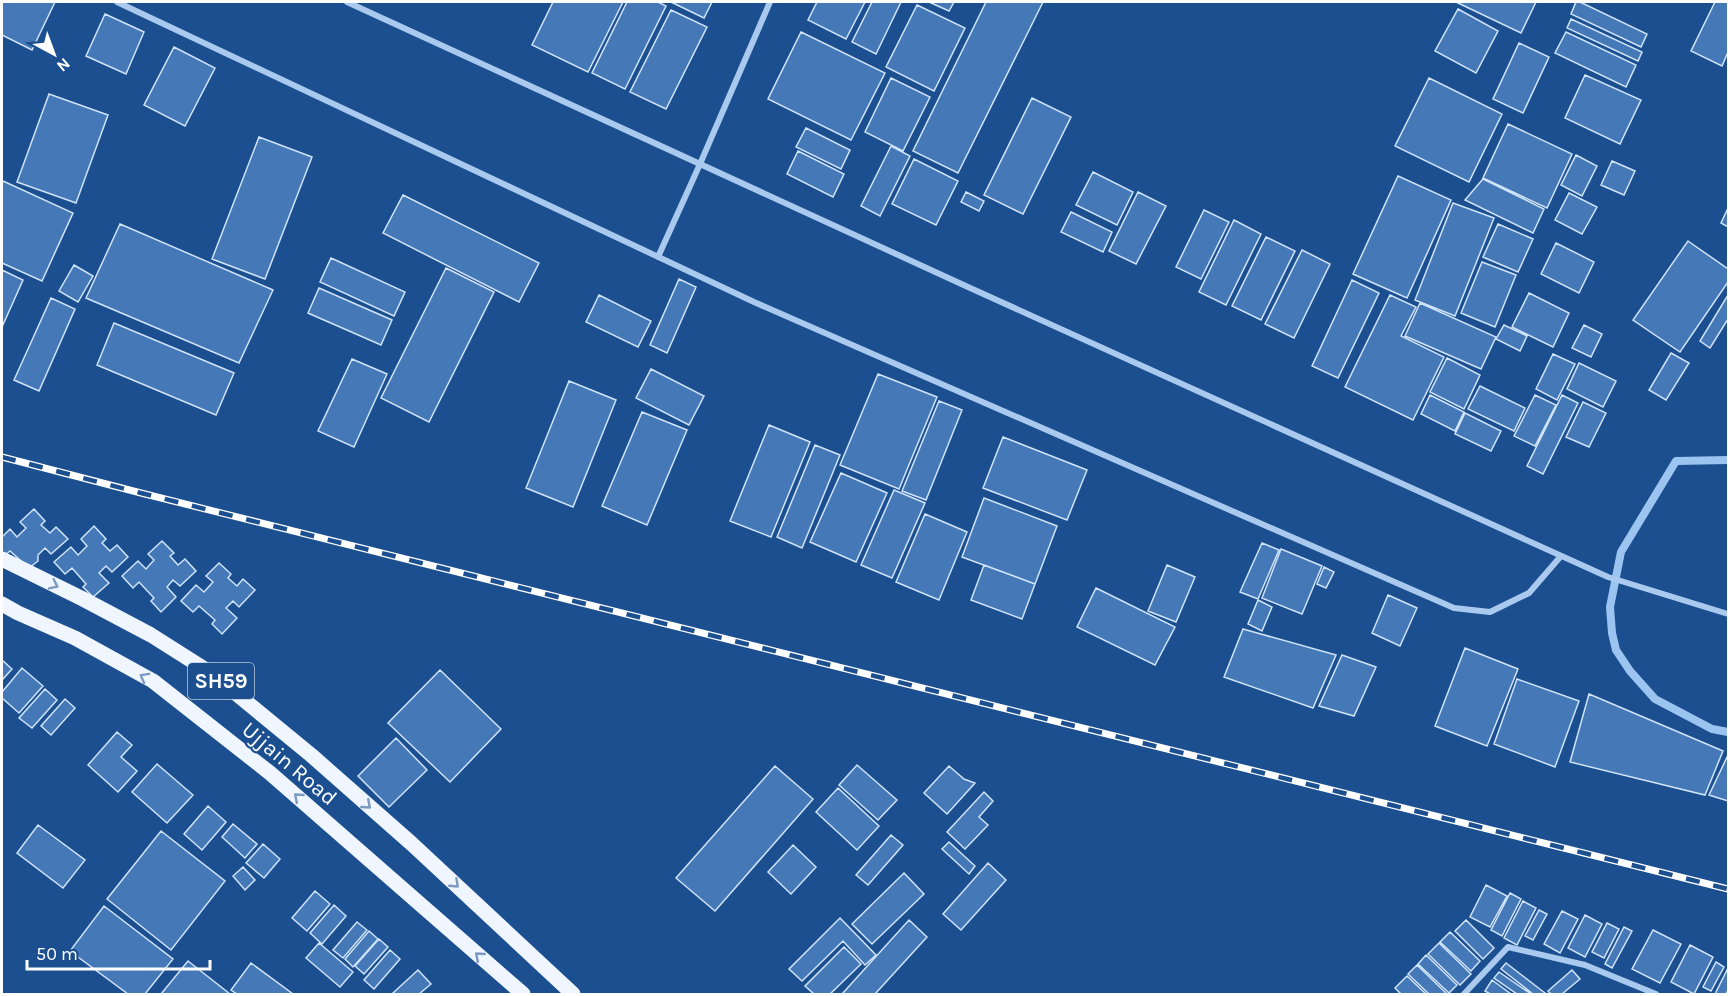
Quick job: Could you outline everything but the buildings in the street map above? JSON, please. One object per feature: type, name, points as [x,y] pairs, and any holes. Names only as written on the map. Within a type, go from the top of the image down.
[{"type":"main road","name":"SH59","points":[[2,559],[151,635],[211,673],[311,755],[412,844],[573,994]]},
{"type":"main road","name":"Ujjain Road","points":[[2,604],[75,638],[153,681],[270,773],[523,994]]},
{"type":"street","points":[[117,2],[754,302],[1454,608],[1490,612],[1529,593],[1561,556]]},
{"type":"street","points":[[347,2],[1608,577],[1728,615]]},
{"type":"street","points":[[658,257],[770,2]]},
{"type":"street","points":[[1464,994],[1508,947],[1585,965],[1647,993],[1656,994]]},
{"type":"waterway","points":[[1728,460],[1676,461],[1621,552],[1610,607],[1616,650],[1630,671],[1655,699],[1712,729],[1728,732]]},
{"type":"railway","points":[[2,457],[1728,889]]}]
